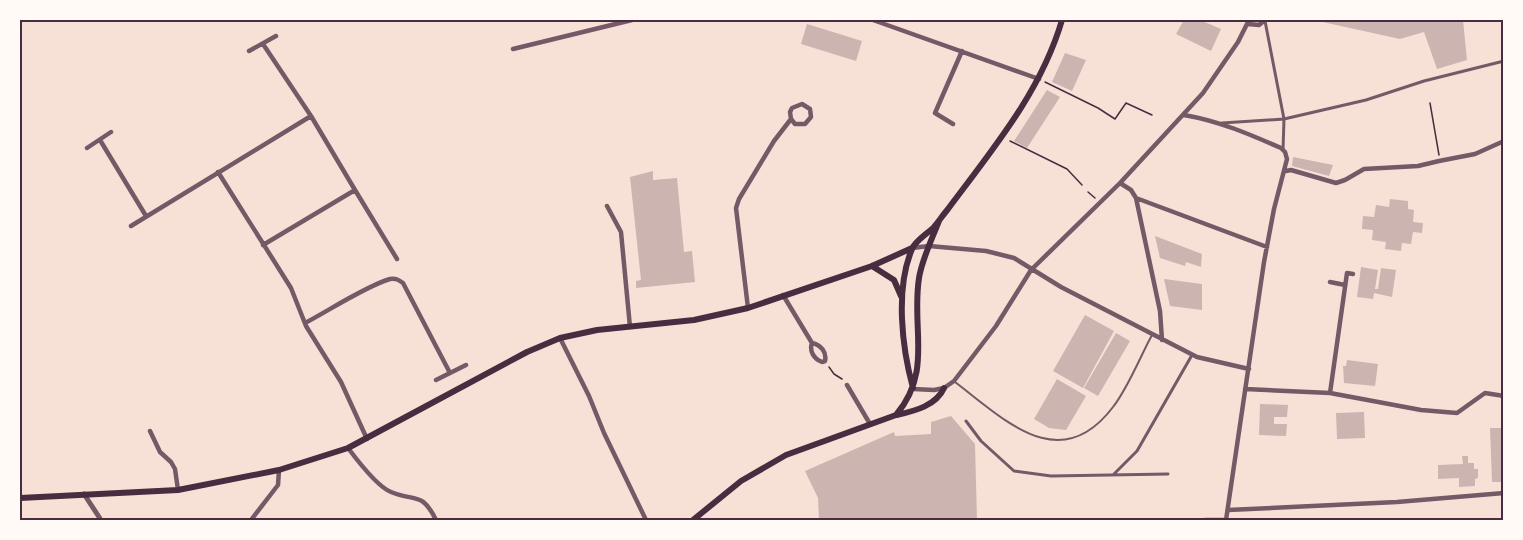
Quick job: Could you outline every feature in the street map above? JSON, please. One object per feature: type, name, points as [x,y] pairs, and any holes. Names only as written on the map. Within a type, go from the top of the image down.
[{"type":"main road","points":[[20,498],[178,490],[279,471],[368,439],[495,369],[560,338],[597,330],[694,320],[748,308],[872,266],[912,248],[939,221],[1039,79],[1055,44],[1062,20]]},
{"type":"main road","points":[[896,415],[906,403],[919,371],[917,303],[920,275],[939,221]]},
{"type":"main road","points":[[912,248],[901,296],[907,368],[913,389]]},
{"type":"main road","points":[[872,266],[894,280],[901,296]]},
{"type":"main road","points":[[693,520],[741,481],[786,455],[921,408],[936,399],[944,388]]},
{"type":"street","points":[[513,49],[632,20]]},
{"type":"street","points":[[873,20],[1039,79]]},
{"type":"street","points":[[913,389],[934,390],[944,388],[954,381],[996,326],[1031,270],[1120,183],[1184,115],[1215,77],[1248,22],[1259,25],[1265,20],[1284,118],[1283,150],[1287,159],[1267,246],[1226,520],[1205,520]]},
{"type":"street","points":[[249,51],[276,36]]},
{"type":"street","points":[[263,44],[333,152],[397,259]]},
{"type":"street","points":[[953,124],[935,113],[962,51]]},
{"type":"street","points":[[1222,123],[1284,118],[1366,100],[1424,81],[1503,61]]},
{"type":"street","points":[[748,308],[736,208],[739,199],[774,141],[790,119],[790,112],[795,105],[802,104],[810,109],[811,117],[805,124],[795,124],[790,119]]},
{"type":"street","points":[[1184,115],[1222,123],[1283,150]]},
{"type":"street","points":[[131,226],[310,116]]},
{"type":"street","points":[[87,148],[111,132]]},
{"type":"street","points":[[100,140],[146,216]]},
{"type":"street","points":[[1285,172],[1291,170],[1336,183],[1364,169],[1418,166],[1475,154],[1503,141]]},
{"type":"street","points":[[218,172],[291,288],[305,323],[341,382],[368,439]]},
{"type":"street","points":[[1120,183],[1131,190],[1136,198],[1160,311],[1162,340]]},
{"type":"street","points":[[262,245],[355,190]]},
{"type":"street","points":[[1136,198],[1267,246]]},
{"type":"street","points":[[606,208],[621,232],[630,327]]},
{"type":"street","points":[[912,248],[930,246],[986,251],[1014,258],[1031,270],[1192,355],[1249,369]]},
{"type":"street","points":[[1330,393],[1347,273],[1353,274]]},
{"type":"street","points":[[305,323],[367,290],[391,279],[398,279],[403,283],[450,373]]},
{"type":"street","points":[[1330,282],[1345,285]]},
{"type":"street","points":[[783,295],[812,343],[824,350],[825,361],[822,362],[815,357],[811,349],[812,343]]},
{"type":"street","points":[[560,338],[646,520]]},
{"type":"street","points":[[1112,475],[1137,451],[1192,355]]},
{"type":"street","points":[[436,380],[466,365]]},
{"type":"street","points":[[847,385],[870,424]]},
{"type":"street","points":[[1245,389],[1330,393],[1421,410],[1457,413],[1485,393],[1503,396]]},
{"type":"street","points":[[966,421],[981,441],[1014,471],[1052,476],[1168,474]]},
{"type":"street","points":[[150,431],[160,452],[175,469],[178,490]]},
{"type":"street","points":[[348,448],[360,465],[390,492],[419,498],[430,507],[436,520]]},
{"type":"street","points":[[251,520],[278,485],[279,471]]},
{"type":"street","points":[[1228,510],[1397,502],[1503,493]]},
{"type":"street","points":[[84,494],[102,520]]},
{"type":"lane","points":[[954,381],[1008,423],[1033,436],[1053,441],[1074,439],[1090,430],[1114,406],[1152,335]]},
{"type":"path","points":[[1039,79],[1098,108],[1115,119],[1126,103],[1152,116]]},
{"type":"path","points":[[1430,103],[1439,161]]},
{"type":"path","points":[[1001,136],[1067,168],[1082,185]]},
{"type":"path","points":[[825,361],[834,375],[841,377],[847,385]]},
{"type":"building","points":[[1184,20],[1200,20],[1221,29],[1211,51],[1176,34]]},
{"type":"building","points":[[1463,20],[1467,60],[1437,69],[1424,32],[1400,39],[1318,21]]},
{"type":"building","points":[[807,24],[862,41],[856,61],[801,44]]},
{"type":"building","points":[[1065,53],[1086,60],[1072,91],[1052,82]]},
{"type":"building","points":[[1047,90],[1060,97],[1027,148],[1014,141]]},
{"type":"building","points":[[1293,157],[1333,165],[1329,176],[1292,166]]},
{"type":"building","points":[[653,171],[653,180],[677,178],[684,252],[692,251],[695,282],[636,288],[636,281],[641,280],[630,177]]},
{"type":"building","points":[[1390,199],[1408,201],[1408,209],[1414,210],[1413,222],[1423,223],[1422,233],[1413,232],[1411,244],[1402,243],[1401,251],[1385,249],[1386,242],[1372,240],[1373,230],[1362,229],[1363,216],[1374,217],[1376,205],[1389,207]]},
{"type":"building","points":[[1155,236],[1202,254],[1201,267],[1186,262],[1185,266],[1160,258]]},
{"type":"building","points":[[1361,267],[1378,270],[1375,289],[1378,289],[1381,268],[1396,270],[1392,297],[1374,293],[1373,299],[1357,297]]},
{"type":"building","points":[[1164,279],[1202,284],[1202,310],[1170,306]]},
{"type":"building","points":[[1085,315],[1114,331],[1083,388],[1053,371]]},
{"type":"building","points":[[1116,333],[1130,341],[1098,396],[1084,388]]},
{"type":"building","points":[[1347,360],[1378,364],[1375,386],[1344,383],[1343,366],[1346,366]]},
{"type":"building","points":[[1057,379],[1086,396],[1066,430],[1049,428],[1034,419]]},
{"type":"building","points":[[1260,404],[1288,405],[1287,417],[1274,417],[1274,424],[1287,424],[1286,436],[1259,435]]},
{"type":"building","points":[[1364,412],[1365,438],[1337,439],[1336,413]]},
{"type":"building","points":[[951,416],[975,444],[977,520],[819,520],[818,498],[805,471],[894,432],[895,436],[931,434],[931,422]]},
{"type":"building","points":[[1490,428],[1504,428],[1504,482],[1492,482]]},
{"type":"building","points":[[1462,456],[1468,456],[1468,463],[1474,463],[1474,469],[1478,469],[1475,486],[1459,487],[1459,478],[1438,479],[1438,465],[1463,464]]}]
